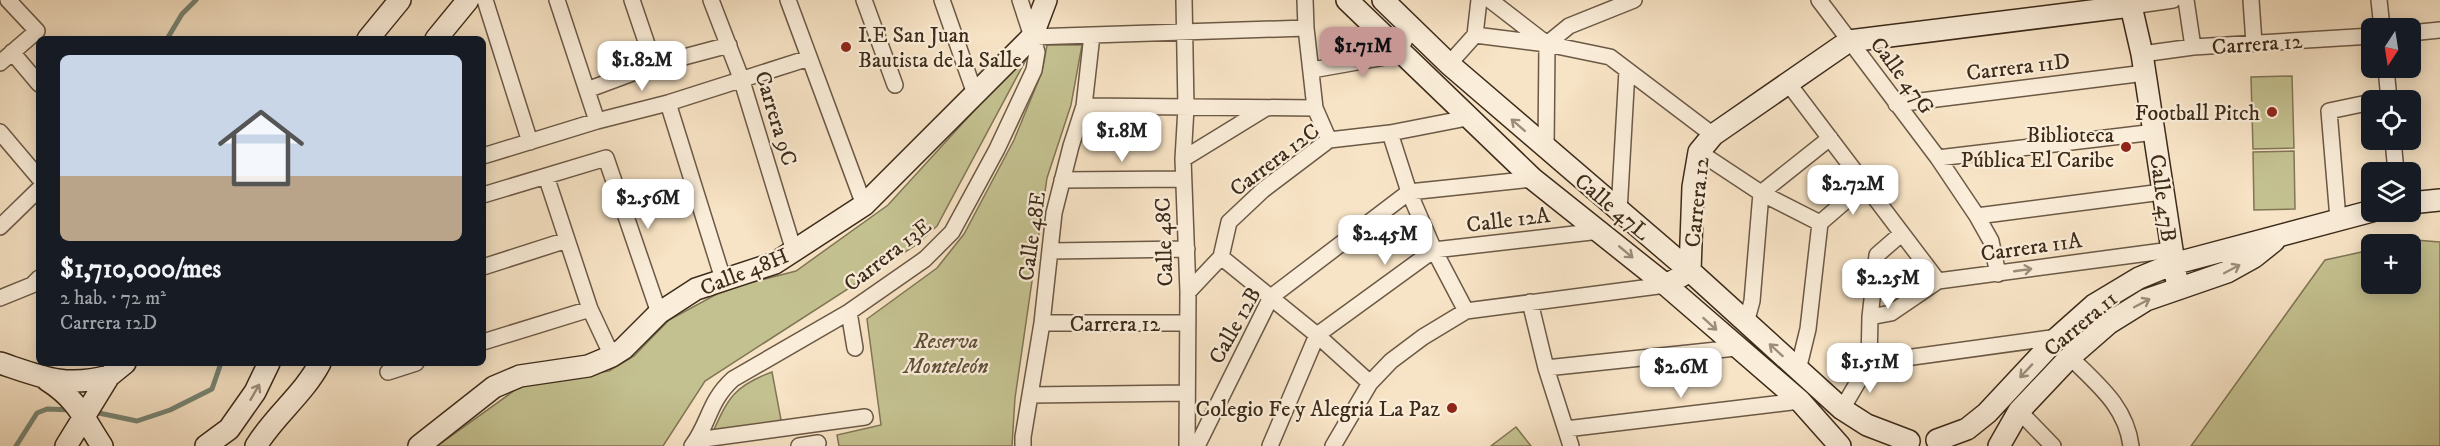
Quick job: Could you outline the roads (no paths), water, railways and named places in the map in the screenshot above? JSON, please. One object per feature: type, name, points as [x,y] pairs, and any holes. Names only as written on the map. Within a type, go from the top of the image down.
[{"type":"street","points":[[0,63],[37,31],[8,0]]},
{"type":"street","points":[[370,36],[400,0]]},
{"type":"street","points":[[438,36],[468,0]]},
{"type":"street","points":[[485,0],[530,142]]},
{"type":"street","points":[[557,0],[597,121]]},
{"type":"street","points":[[632,0],[654,65]]},
{"type":"street","name":"Carrera 9C","points":[[711,0],[741,78],[794,251]]},
{"type":"street","points":[[788,0],[864,205]]},
{"type":"street","points":[[864,0],[895,84]]},
{"type":"street","points":[[942,0],[975,94]]},
{"type":"street","name":"Carrera 13E","points":[[695,443],[713,402],[733,379],[849,312],[925,259],[952,232],[997,149],[1034,70],[1037,52],[1020,0]]},
{"type":"street","name":"Calle 48H","points":[[419,446],[494,387],[520,376],[588,366],[612,356],[623,349],[659,313],[696,289],[775,263],[864,205],[1032,37],[1046,0]]},
{"type":"street","name":"Calle 48C","points":[[1184,0],[1186,108],[1183,179],[1188,292],[1187,446]]},
{"type":"street","points":[[1305,0],[1315,108],[1329,140]]},
{"type":"street","name":"Calle 47L","points":[[1347,0],[1467,118],[1533,179],[1666,285],[1736,348],[1800,401],[1840,446]]},
{"type":"street","name":"Calle 47L","points":[[1383,0],[1449,64],[1619,212],[1690,270],[1842,409],[1867,425],[1904,443]]},
{"type":"street","points":[[1449,64],[1475,35],[1479,0]]},
{"type":"street","points":[[1490,0],[1547,44]]},
{"type":"street","points":[[1547,44],[1569,26],[1634,0]]},
{"type":"street","name":"Calle 47G","points":[[1819,0],[1938,158],[1977,216],[1991,241],[1998,274]]},
{"type":"street","name":"Carrera 12","points":[[1336,445],[1370,383],[1391,361],[1423,337],[1466,311],[1666,285],[1690,270],[1694,187],[1699,152],[1713,135],[1849,41],[2073,7],[2173,0]]},
{"type":"street","points":[[2186,0],[2193,47]]},
{"type":"street","points":[[2251,0],[2254,43]]},
{"type":"street","points":[[2379,0],[2381,18]]},
{"type":"street","name":"Calle 47B","points":[[2131,3],[2144,64],[2178,289]]},
{"type":"street","points":[[1312,70],[1392,56],[1400,50],[1411,27]]},
{"type":"street","points":[[1032,37],[1306,28]]},
{"type":"street","points":[[2421,32],[2440,30]]},
{"type":"street","name":"Calle 48E","points":[[1023,446],[1042,323],[1054,213],[1084,106],[1092,35]]},
{"type":"street","points":[[1475,35],[1547,44],[1610,57],[1713,135]]},
{"type":"street","name":"Carrera 12","points":[[2144,64],[2193,47],[2361,37]]},
{"type":"street","points":[[1546,149],[1547,44]]},
{"type":"street","points":[[587,90],[654,65],[729,45]]},
{"type":"street","points":[[12,52],[36,80]]},
{"type":"street","points":[[486,155],[597,121],[668,103],[809,58]]},
{"type":"street","name":"Carrera 11D","points":[[1896,104],[2144,64]]},
{"type":"street","points":[[1619,212],[1627,70]]},
{"type":"street","points":[[1788,82],[1938,281]]},
{"type":"street","points":[[668,103],[723,279]]},
{"type":"street","points":[[2338,219],[2329,111],[2361,104]]},
{"type":"street","name":"Carrera 12C","points":[[1084,106],[1315,108]]},
{"type":"street","points":[[1183,159],[1266,108]]},
{"type":"street","name":"Carrera 12C","points":[[1221,257],[1229,222],[1263,190],[1329,140],[1390,133],[1467,118]]},
{"type":"street","points":[[0,132],[36,174]]},
{"type":"street","points":[[1938,158],[2155,132]]},
{"type":"street","points":[[1390,133],[1409,192],[1434,250],[1466,311]]},
{"type":"street","points":[[1746,323],[1752,300],[1761,193],[1830,138]]},
{"type":"street","points":[[1699,152],[1761,193],[1820,223]]},
{"type":"street","points":[[486,194],[606,158],[659,313]]},
{"type":"street","points":[[546,176],[590,309],[612,356]]},
{"type":"street","points":[[1062,180],[1183,179]]},
{"type":"street","points":[[1409,192],[1533,179]]},
{"type":"street","points":[[1798,370],[1808,329],[1820,223],[1864,185]]},
{"type":"street","points":[[1,224],[36,192]]},
{"type":"street","name":"Calle 12B","points":[[1197,446],[1271,297],[1409,192]]},
{"type":"street","points":[[1977,216],[2163,192]]},
{"type":"street","points":[[2421,202],[2440,200]]},
{"type":"street","name":"Carrera 11","points":[[1904,443],[1944,443],[1967,429],[1987,413],[2058,337],[2094,305],[2172,257],[2282,235],[2361,214]]},
{"type":"street","name":"Calle 12A","points":[[1317,335],[1434,250],[1600,231]]},
{"type":"street","points":[[1842,409],[1869,363],[1870,317],[1876,255],[1901,234]]},
{"type":"street","name":"Carrera 11","points":[[1999,446],[2019,411],[2070,357],[2109,323],[2146,300],[2227,272],[2254,257],[2282,235]]},
{"type":"street","points":[[486,266],[567,240]]},
{"type":"street","points":[[1050,251],[1187,249]]},
{"type":"street","points":[[1188,292],[1221,257],[1317,335],[1370,383]]},
{"type":"street","name":"Carrera 11A","points":[[1870,317],[1891,313],[1938,281],[2172,257]]},
{"type":"street","points":[[0,298],[32,285],[36,281]]},
{"type":"street","points":[[1530,302],[1546,368],[1571,446]]},
{"type":"street","points":[[486,341],[590,309]]},
{"type":"street","points":[[849,312],[855,348]]},
{"type":"street","name":"Carrera 12","points":[[1042,323],[1188,322]]},
{"type":"street","points":[[1270,446],[1317,335]]},
{"type":"street","points":[[1869,363],[2058,337]]},
{"type":"street","points":[[1546,368],[1736,348]]},
{"type":"street","points":[[2070,357],[2116,405],[2130,437],[2131,446]]},
{"type":"street","points":[[0,363],[44,378],[77,382],[112,377]]},
{"type":"street","points":[[206,446],[225,437],[255,392],[268,366]]},
{"type":"street","points":[[256,446],[263,434],[304,390],[318,366]]},
{"type":"street","points":[[388,372],[407,366]]},
{"type":"street","points":[[66,445],[79,410],[112,377]]},
{"type":"street","points":[[44,378],[66,392],[102,446]]},
{"type":"street","points":[[1030,395],[1187,393]]},
{"type":"street","points":[[1566,429],[1800,401]]},
{"type":"street","points":[[2019,411],[2053,446]]},
{"type":"street","points":[[695,443],[866,417]]},
{"type":"street","points":[[799,446],[818,443]]},
{"type":"waterway","points":[[169,36],[182,14],[196,0]]},
{"type":"waterway","points":[[94,412],[137,421],[170,410],[212,389],[220,366]]},
{"type":"waterway","points":[[16,446],[37,413],[47,409],[73,410]]},
{"type":"place","name":"I.E San Juan Bautista de la Salle","points":[[846,47]]},
{"type":"place","name":"Football Pitch","points":[[2272,112]]},
{"type":"place","name":"Biblioteca Pública El Caribe","points":[[2126,147]]},
{"type":"place","name":"Colegio Fe y Alegria La Paz","points":[[1452,408]]},
{"type":"park label","name":"Reserva Monteleón","points":[[946,352]]}]
